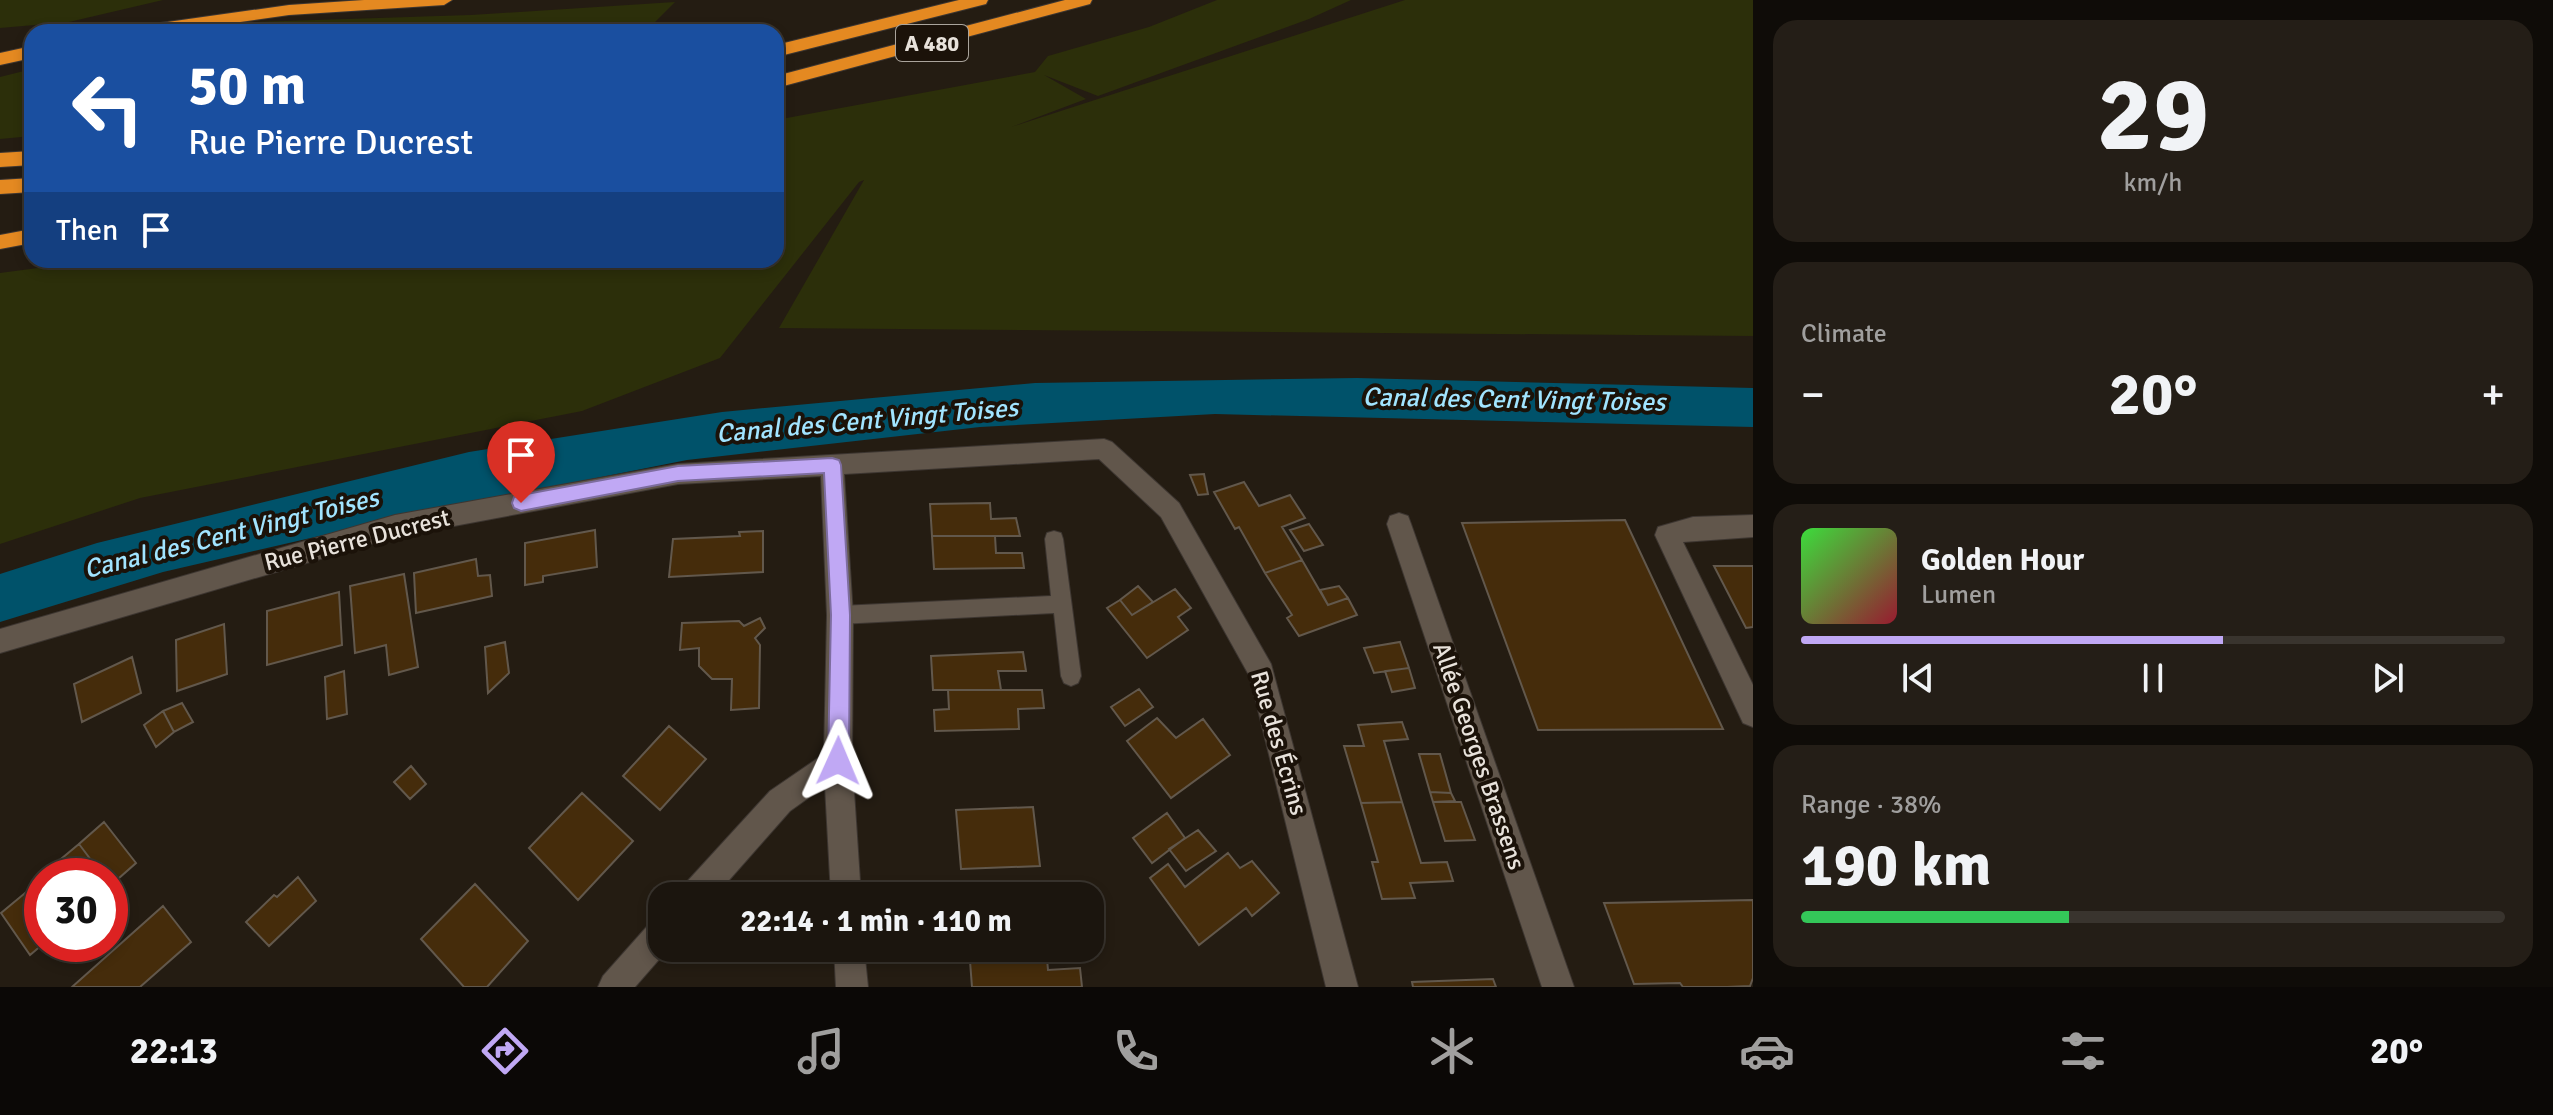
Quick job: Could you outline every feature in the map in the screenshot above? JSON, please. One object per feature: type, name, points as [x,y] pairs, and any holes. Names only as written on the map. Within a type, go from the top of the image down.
[{"type":"highway","points":[[189,24],[289,10],[444,0]]},
{"type":"highway","name":"A 480","points":[[784,49],[980,0]]},
{"type":"highway","name":"A 480","points":[[784,80],[1084,0]]},
{"type":"highway","points":[[0,59],[24,54]]},
{"type":"highway","points":[[0,160],[24,158]]},
{"type":"highway","points":[[0,187],[24,186]]},
{"type":"highway","points":[[0,242],[24,238]]},
{"type":"street","name":"Rue Pierre Ducrest","points":[[0,641],[395,526],[678,474],[1104,449]]},
{"type":"street","name":"Rue des Écrins","points":[[1104,449],[1170,510],[1262,673],[1342,987]]},
{"type":"street","points":[[832,465],[840,615],[838,761],[845,882]]},
{"type":"street","name":"Allée Georges Brassens","points":[[1399,524],[1558,987]]},
{"type":"street","points":[[1753,526],[1693,528],[1667,535],[1753,714]]},
{"type":"street","points":[[708,882],[780,801],[838,761]]},
{"type":"street","points":[[614,987],[648,949]]},
{"type":"street","points":[[850,962],[852,987]]},
{"type":"lane","points":[[1054,539],[1071,676]]},
{"type":"lane","points":[[840,615],[1063,604]]},
{"type":"green space","points":[[0,0],[163,0],[69,22],[0,28]]},
{"type":"green space","points":[[1217,0],[1351,0],[1309,19],[1098,96],[1044,75],[1086,99],[1011,127],[1405,0],[1753,0],[1753,336],[779,328],[864,180],[859,182],[720,358],[582,411],[140,498],[0,544],[0,273],[38,268],[784,268],[784,119],[1035,72],[1048,56],[1149,27]]},
{"type":"green space","points":[[675,2],[653,24],[244,24],[254,22],[471,15]]},
{"type":"green space","points":[[24,71],[24,137],[0,139],[0,77]]},
{"type":"water","name":"Canal des Cent Vingt Toises","points":[[1357,378],[1753,388],[1753,427],[1215,414],[980,427],[687,460],[415,514],[163,572],[0,622],[0,574],[97,543],[469,452],[722,412],[1035,383]]},
{"type":"building","points":[[1204,474],[1208,494],[1198,495],[1190,475]]},
{"type":"building","points":[[1244,482],[1259,506],[1290,495],[1305,518],[1282,527],[1302,560],[1265,573],[1239,527],[1235,529],[1214,492]]},
{"type":"building","points":[[990,503],[991,519],[1016,518],[1020,536],[932,536],[930,504]]},
{"type":"building","points":[[1625,520],[1723,729],[1538,730],[1462,523]]},
{"type":"building","points":[[1309,524],[1323,545],[1304,551],[1290,530]]},
{"type":"building","points":[[595,530],[597,567],[543,576],[543,582],[525,585],[525,543]]},
{"type":"building","points":[[763,531],[763,572],[669,577],[673,539],[740,536],[739,532]]},
{"type":"building","points":[[932,536],[995,536],[996,553],[1022,553],[1024,568],[934,569]]},
{"type":"building","points":[[476,559],[478,576],[490,575],[492,596],[416,613],[414,573]]},
{"type":"building","points":[[1302,560],[1328,605],[1348,598],[1357,615],[1299,636],[1287,618],[1292,615],[1265,573]]},
{"type":"building","points":[[1714,566],[1753,566],[1753,627],[1746,628]]},
{"type":"building","points":[[404,574],[418,667],[389,675],[386,645],[355,653],[350,586]]},
{"type":"building","points":[[1138,586],[1153,602],[1132,615],[1120,600]]},
{"type":"building","points":[[1339,586],[1348,598],[1328,605],[1320,590]]},
{"type":"building","points":[[1175,589],[1191,608],[1178,617],[1188,630],[1147,658],[1107,608],[1120,600],[1132,615]]},
{"type":"building","points":[[339,592],[342,645],[267,665],[267,611]]},
{"type":"building","points":[[760,618],[765,628],[755,638],[760,645],[759,708],[731,710],[732,679],[712,679],[699,666],[699,648],[680,650],[682,623],[739,621],[744,626]]},
{"type":"building","points":[[224,624],[227,674],[177,691],[176,640]]},
{"type":"building","points":[[505,642],[509,673],[488,693],[485,647]]},
{"type":"building","points":[[1400,642],[1409,668],[1374,673],[1364,648]]},
{"type":"building","points":[[1023,652],[1026,671],[998,671],[1001,690],[933,690],[931,656]]},
{"type":"building","points":[[132,657],[141,693],[82,722],[74,684]]},
{"type":"building","points":[[1409,668],[1415,688],[1392,692],[1385,671]]},
{"type":"building","points":[[344,671],[347,714],[327,719],[325,677]]},
{"type":"building","points":[[1139,689],[1153,707],[1125,726],[1111,707]]},
{"type":"building","points":[[948,690],[1042,690],[1044,708],[1018,709],[1019,729],[935,731],[934,710],[949,709]]},
{"type":"building","points":[[182,703],[193,722],[174,732],[163,711]]},
{"type":"building","points":[[163,711],[174,732],[156,747],[144,725]]},
{"type":"building","points":[[1157,718],[1176,738],[1203,719],[1230,755],[1171,798],[1127,741]]},
{"type":"building","points":[[1402,722],[1408,739],[1384,741],[1402,802],[1361,803],[1344,746],[1364,746],[1358,725]]},
{"type":"building","points":[[669,726],[706,759],[660,810],[623,776]]},
{"type":"building","points":[[1419,754],[1440,754],[1451,793],[1430,792]]},
{"type":"building","points":[[411,766],[426,784],[410,799],[394,782]]},
{"type":"building","points":[[1430,792],[1451,793],[1455,801],[1433,802]]},
{"type":"building","points":[[582,793],[633,841],[578,900],[529,848]]},
{"type":"building","points":[[1402,802],[1421,863],[1447,862],[1453,881],[1410,883],[1415,898],[1382,899],[1372,862],[1378,862],[1361,803]]},
{"type":"building","points":[[1433,802],[1461,802],[1475,840],[1445,841]]},
{"type":"building","points":[[1033,807],[1040,866],[961,869],[956,810]]},
{"type":"building","points":[[1167,813],[1185,838],[1152,863],[1133,838]]},
{"type":"building","points":[[104,822],[136,863],[128,870],[128,858],[90,858],[79,844]]},
{"type":"building","points":[[1198,830],[1216,851],[1186,871],[1169,849]]},
{"type":"building","points":[[79,844],[90,858],[62,858]]},
{"type":"building","points":[[1228,853],[1240,868],[1252,861],[1279,893],[1252,916],[1246,908],[1199,945],[1150,878],[1168,864],[1185,887]]},
{"type":"building","points":[[298,877],[316,901],[269,946],[246,922]]},
{"type":"building","points":[[475,884],[528,941],[487,987],[464,987],[421,939]]},
{"type":"building","points":[[24,894],[24,946],[1,913]]},
{"type":"building","points":[[1753,900],[1753,978],[1750,986],[1727,987],[1683,987],[1680,983],[1634,984],[1604,903]]},
{"type":"building","points":[[163,906],[191,942],[140,987],[72,987],[100,962],[128,962],[128,937]]},
{"type":"building","points":[[970,962],[1047,962],[1048,970],[1080,968],[1082,987],[972,987]]},
{"type":"building","points":[[1493,979],[1496,987],[1413,987],[1412,982]]},
{"type":"route","points":[[521,503],[678,474],[832,465],[840,615],[838,761]]}]
